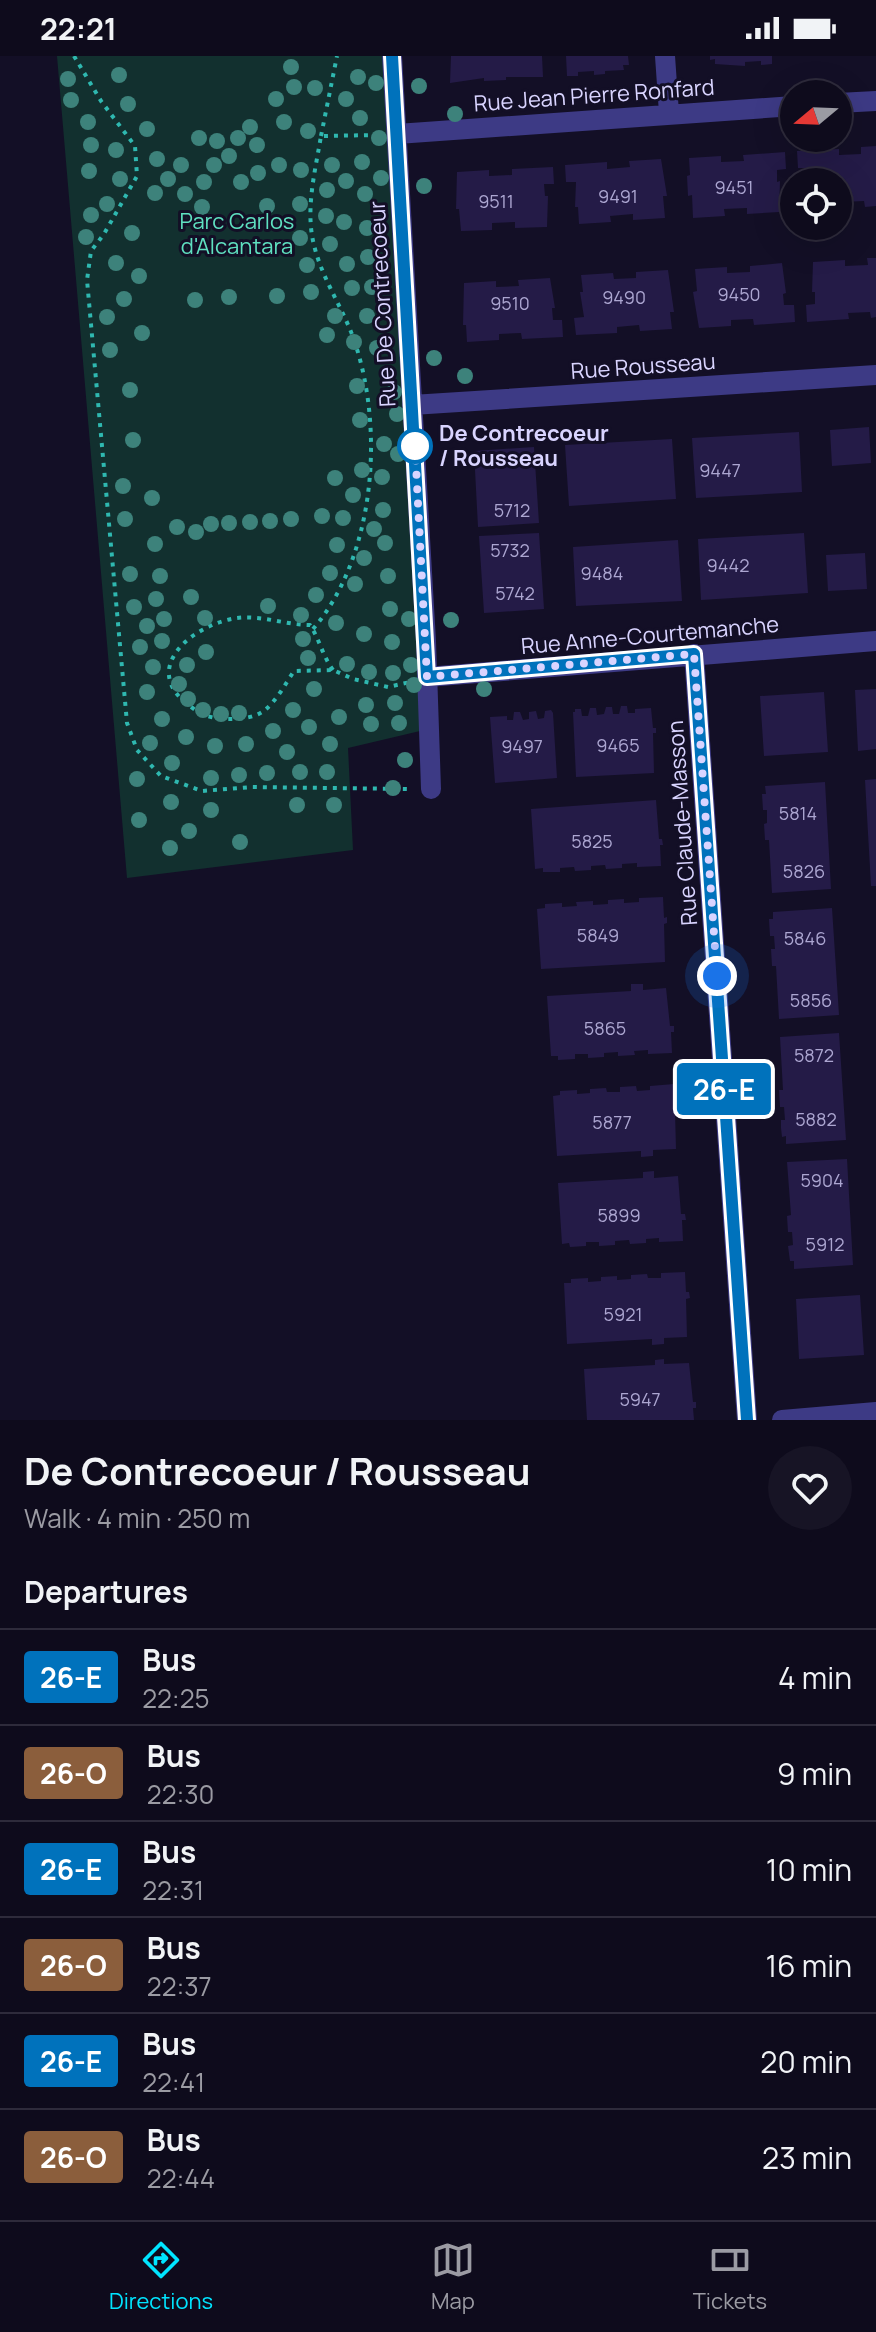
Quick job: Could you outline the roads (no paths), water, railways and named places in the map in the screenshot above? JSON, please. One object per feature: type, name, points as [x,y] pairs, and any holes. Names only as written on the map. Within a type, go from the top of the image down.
[{"type":"street","name":"Rue De Contrecoeur","points":[[392,56],[431,789]]},
{"type":"street","points":[[665,56],[669,113]]},
{"type":"street","points":[[852,102],[876,101]]},
{"type":"street","name":"Rue Jean Pierre Ronfard","points":[[397,134],[780,107]]},
{"type":"street","name":"Rue Rousseau","points":[[412,405],[876,375]]},
{"type":"street","name":"Rue Anne-Courtemanche","points":[[427,677],[876,641]]},
{"type":"street","name":"Rue Claude-Masson","points":[[694,654],[747,1420]]},
{"type":"street","points":[[782,1420],[876,1412]]},
{"type":"place","name":"De Contrecoeur / Rousseau","points":[[415,446]]},
{"type":"park label","name":"Parc Carlos d'Alcantara","points":[[237,234]]}]
